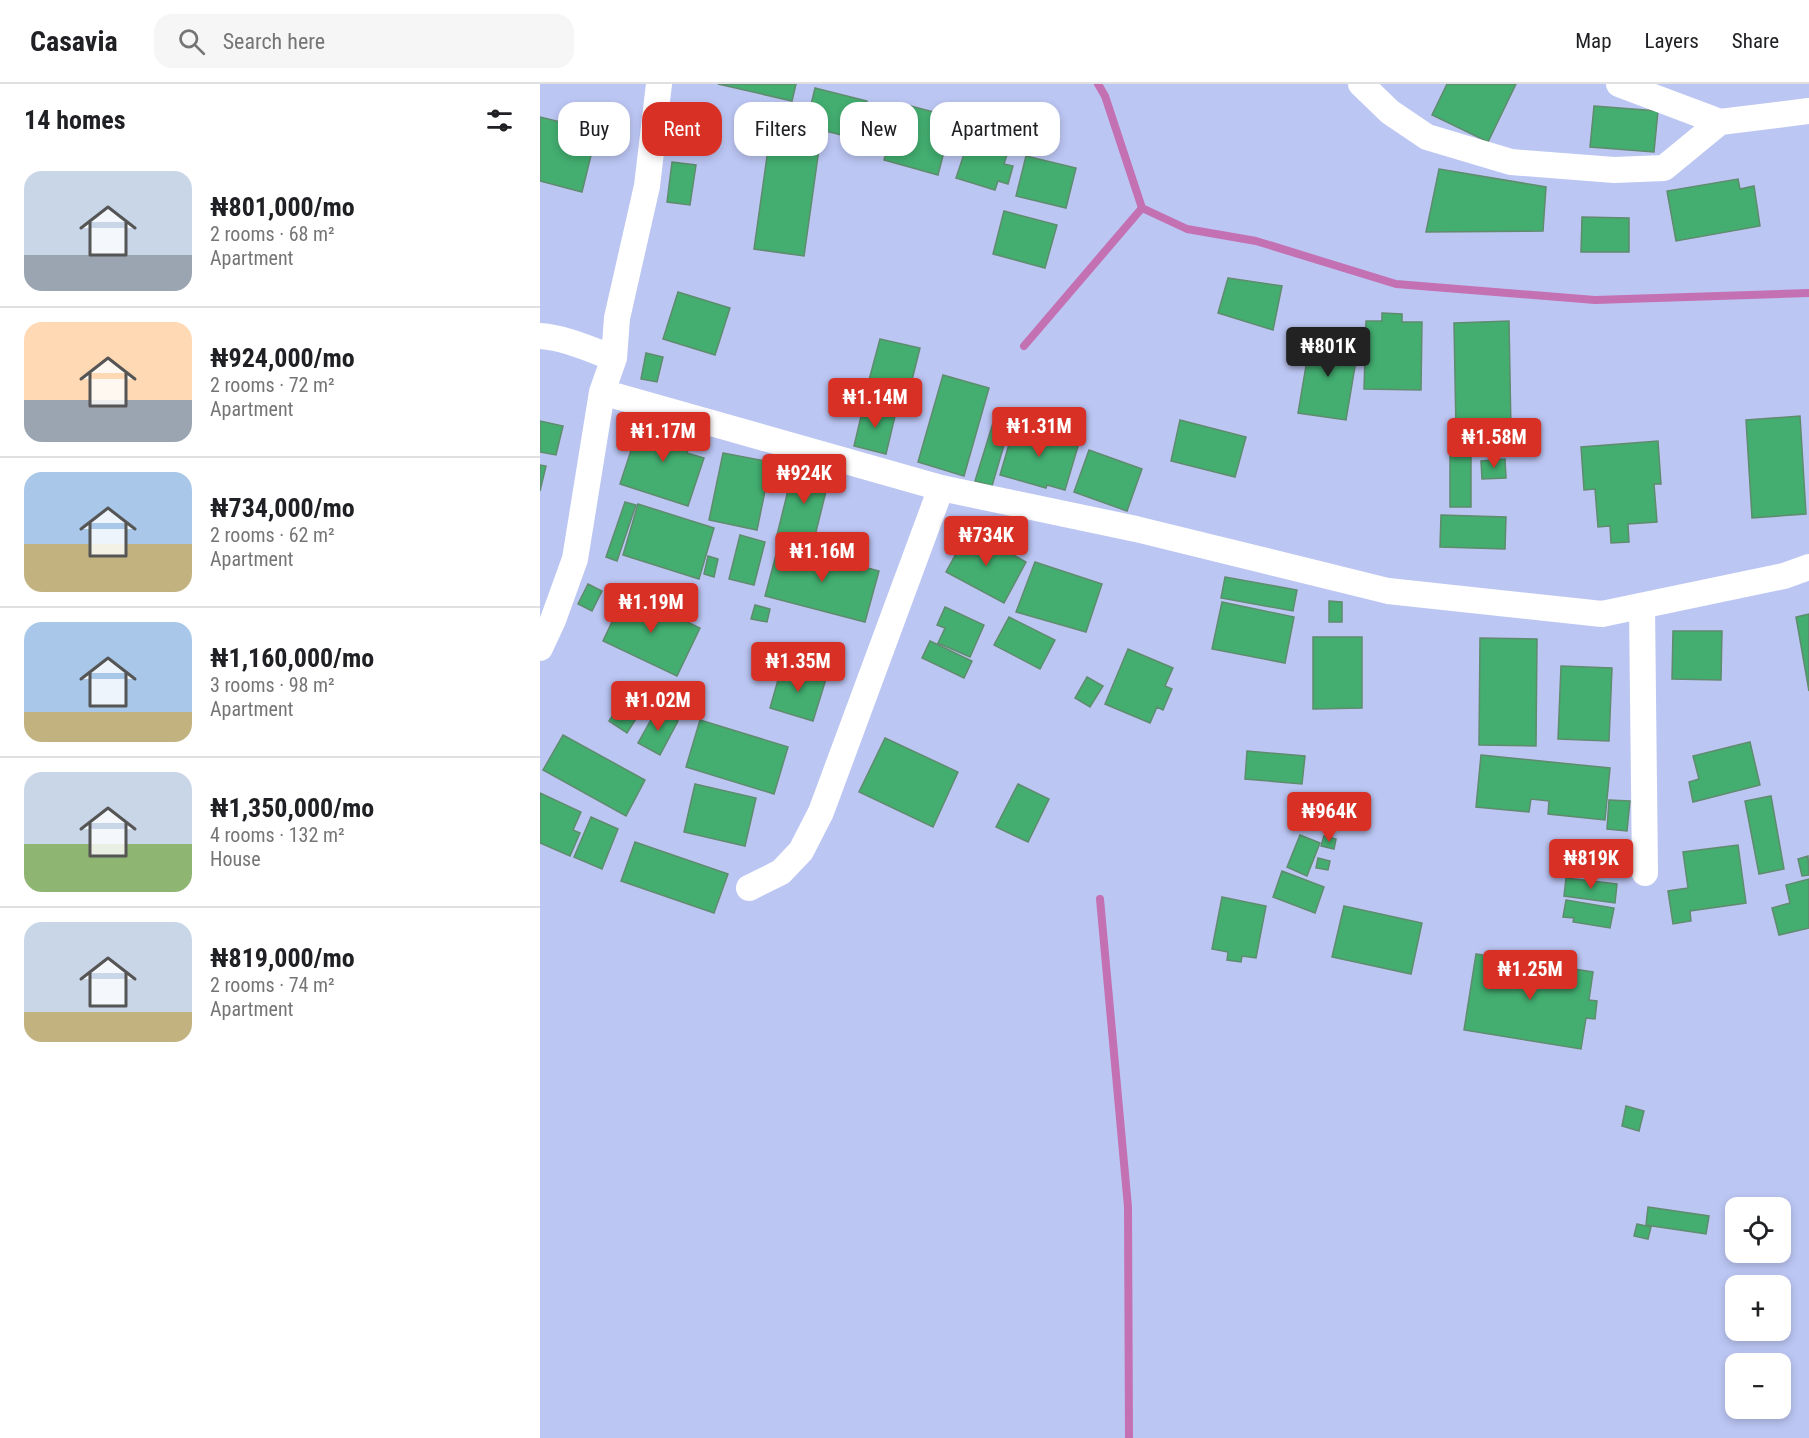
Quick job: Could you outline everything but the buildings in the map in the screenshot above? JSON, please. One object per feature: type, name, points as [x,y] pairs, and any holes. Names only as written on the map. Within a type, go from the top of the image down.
[{"type":"street","points":[[540,648],[553,620],[575,559],[592,467],[602,393],[614,358],[616,318],[646,186],[659,84]]},
{"type":"street","points":[[1361,84],[1390,112],[1427,137],[1511,162],[1614,170],[1664,168],[1720,122]]},
{"type":"street","points":[[1619,84],[1720,122],[1809,111]]},
{"type":"street","points":[[540,336],[574,342],[614,358]]},
{"type":"street","points":[[602,393],[941,488],[1136,529],[1388,591],[1602,614],[1784,576],[1809,567]]},
{"type":"street","points":[[749,888],[781,872],[788,865],[801,851],[821,812],[941,488]]},
{"type":"street","points":[[1642,606],[1645,873]]},
{"type":"waterway","points":[[1024,346],[1142,208],[1105,96],[1098,84]]},
{"type":"waterway","points":[[1142,208],[1187,229],[1256,241],[1396,284],[1595,300],[1809,293]]},
{"type":"waterway","points":[[1100,899],[1128,1207],[1129,1438]]}]
